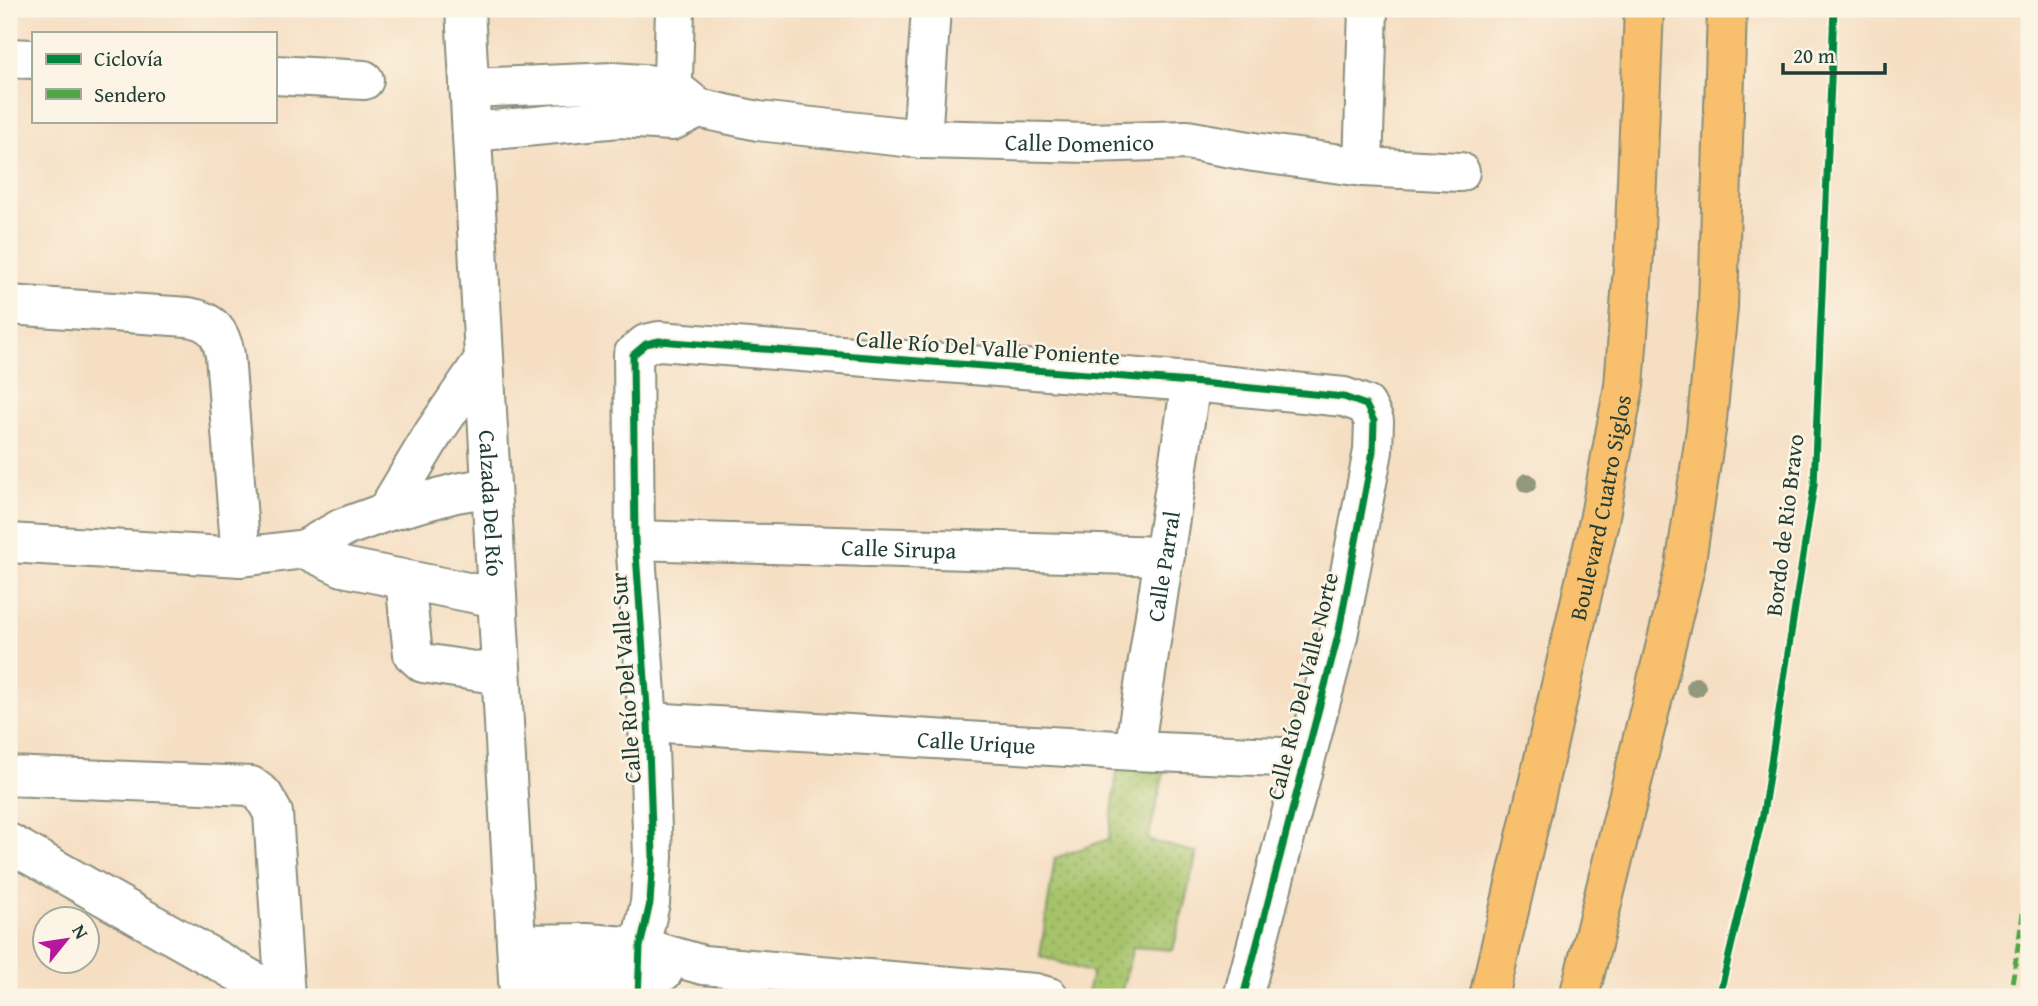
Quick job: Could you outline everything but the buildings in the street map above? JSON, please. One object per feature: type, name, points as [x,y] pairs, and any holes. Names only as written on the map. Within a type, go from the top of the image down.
[{"type":"highway","name":"Boulevard Cuatro Siglos","points":[[1489,997],[1599,521],[1623,386],[1634,254],[1644,9]]},
{"type":"highway","points":[[1579,997],[1685,567],[1706,430],[1718,308],[1727,9]]},
{"type":"street","name":"Calzada Del Río","points":[[465,9],[518,973]]},
{"type":"street","points":[[675,9],[681,105]]},
{"type":"street","points":[[922,139],[931,9]]},
{"type":"street","points":[[1363,167],[1368,9]]},
{"type":"street","points":[[9,58],[32,60]]},
{"type":"street","points":[[276,75],[364,80]]},
{"type":"street","name":"Calle Domenico","points":[[469,88],[613,82],[681,105],[758,121],[922,139],[1090,143],[1187,140],[1363,167],[1460,172]]},
{"type":"street","name":"Calle Domenico","points":[[472,132],[619,118],[681,105]]},
{"type":"street","points":[[9,305],[188,317],[200,319],[216,330],[222,340],[225,355],[241,557]]},
{"type":"street","name":"Calle Río Del Valle Poniente","points":[[633,355],[646,344],[659,341],[1191,382],[1344,397]]},
{"type":"street","name":"Calle Río Del Valle Sur","points":[[633,355],[635,540],[648,722],[653,856],[650,903],[638,974]]},
{"type":"street","points":[[386,512],[433,434],[484,359]]},
{"type":"street","name":"Calle Parral","points":[[1134,751],[1191,382]]},
{"type":"street","name":"Calle Río Del Valle Norte","points":[[1243,997],[1338,636],[1373,452],[1374,421],[1371,412],[1366,405],[1344,397]]},
{"type":"street","points":[[9,543],[241,557],[305,549],[342,528],[386,512],[444,496],[491,487]]},
{"type":"street","name":"Calle Sirupa","points":[[635,540],[1165,556]]},
{"type":"street","points":[[305,549],[343,567],[497,598]]},
{"type":"street","points":[[405,580],[413,654],[417,659],[422,663],[501,675]]},
{"type":"street","name":"Calle Urique","points":[[648,722],[1134,751],[1305,758]]},
{"type":"street","points":[[9,776],[251,786],[261,793],[273,813],[284,997]]},
{"type":"street","points":[[9,844],[284,997]]},
{"type":"street","points":[[518,973],[587,943],[638,974],[703,965],[1035,993],[1049,997]]},
{"type":"green space","points":[[1118,762],[1166,764],[1148,840],[1197,853],[1173,950],[1133,947],[1120,997],[1086,997],[1092,973],[1040,956],[1055,858],[1109,839]]},
{"type":"marked path","points":[[2010,997],[2029,876]]},
{"type":"cycle path","name":"Bordo de Rio Bravo","points":[[1719,997],[1763,814],[1814,485],[1834,9]]},
{"type":"cycle path","points":[[638,997],[640,947],[650,903],[653,856],[648,722],[635,540],[633,355],[646,344],[659,341],[1191,382],[1344,397],[1366,405],[1374,421],[1373,451],[1338,636],[1243,997]]}]
